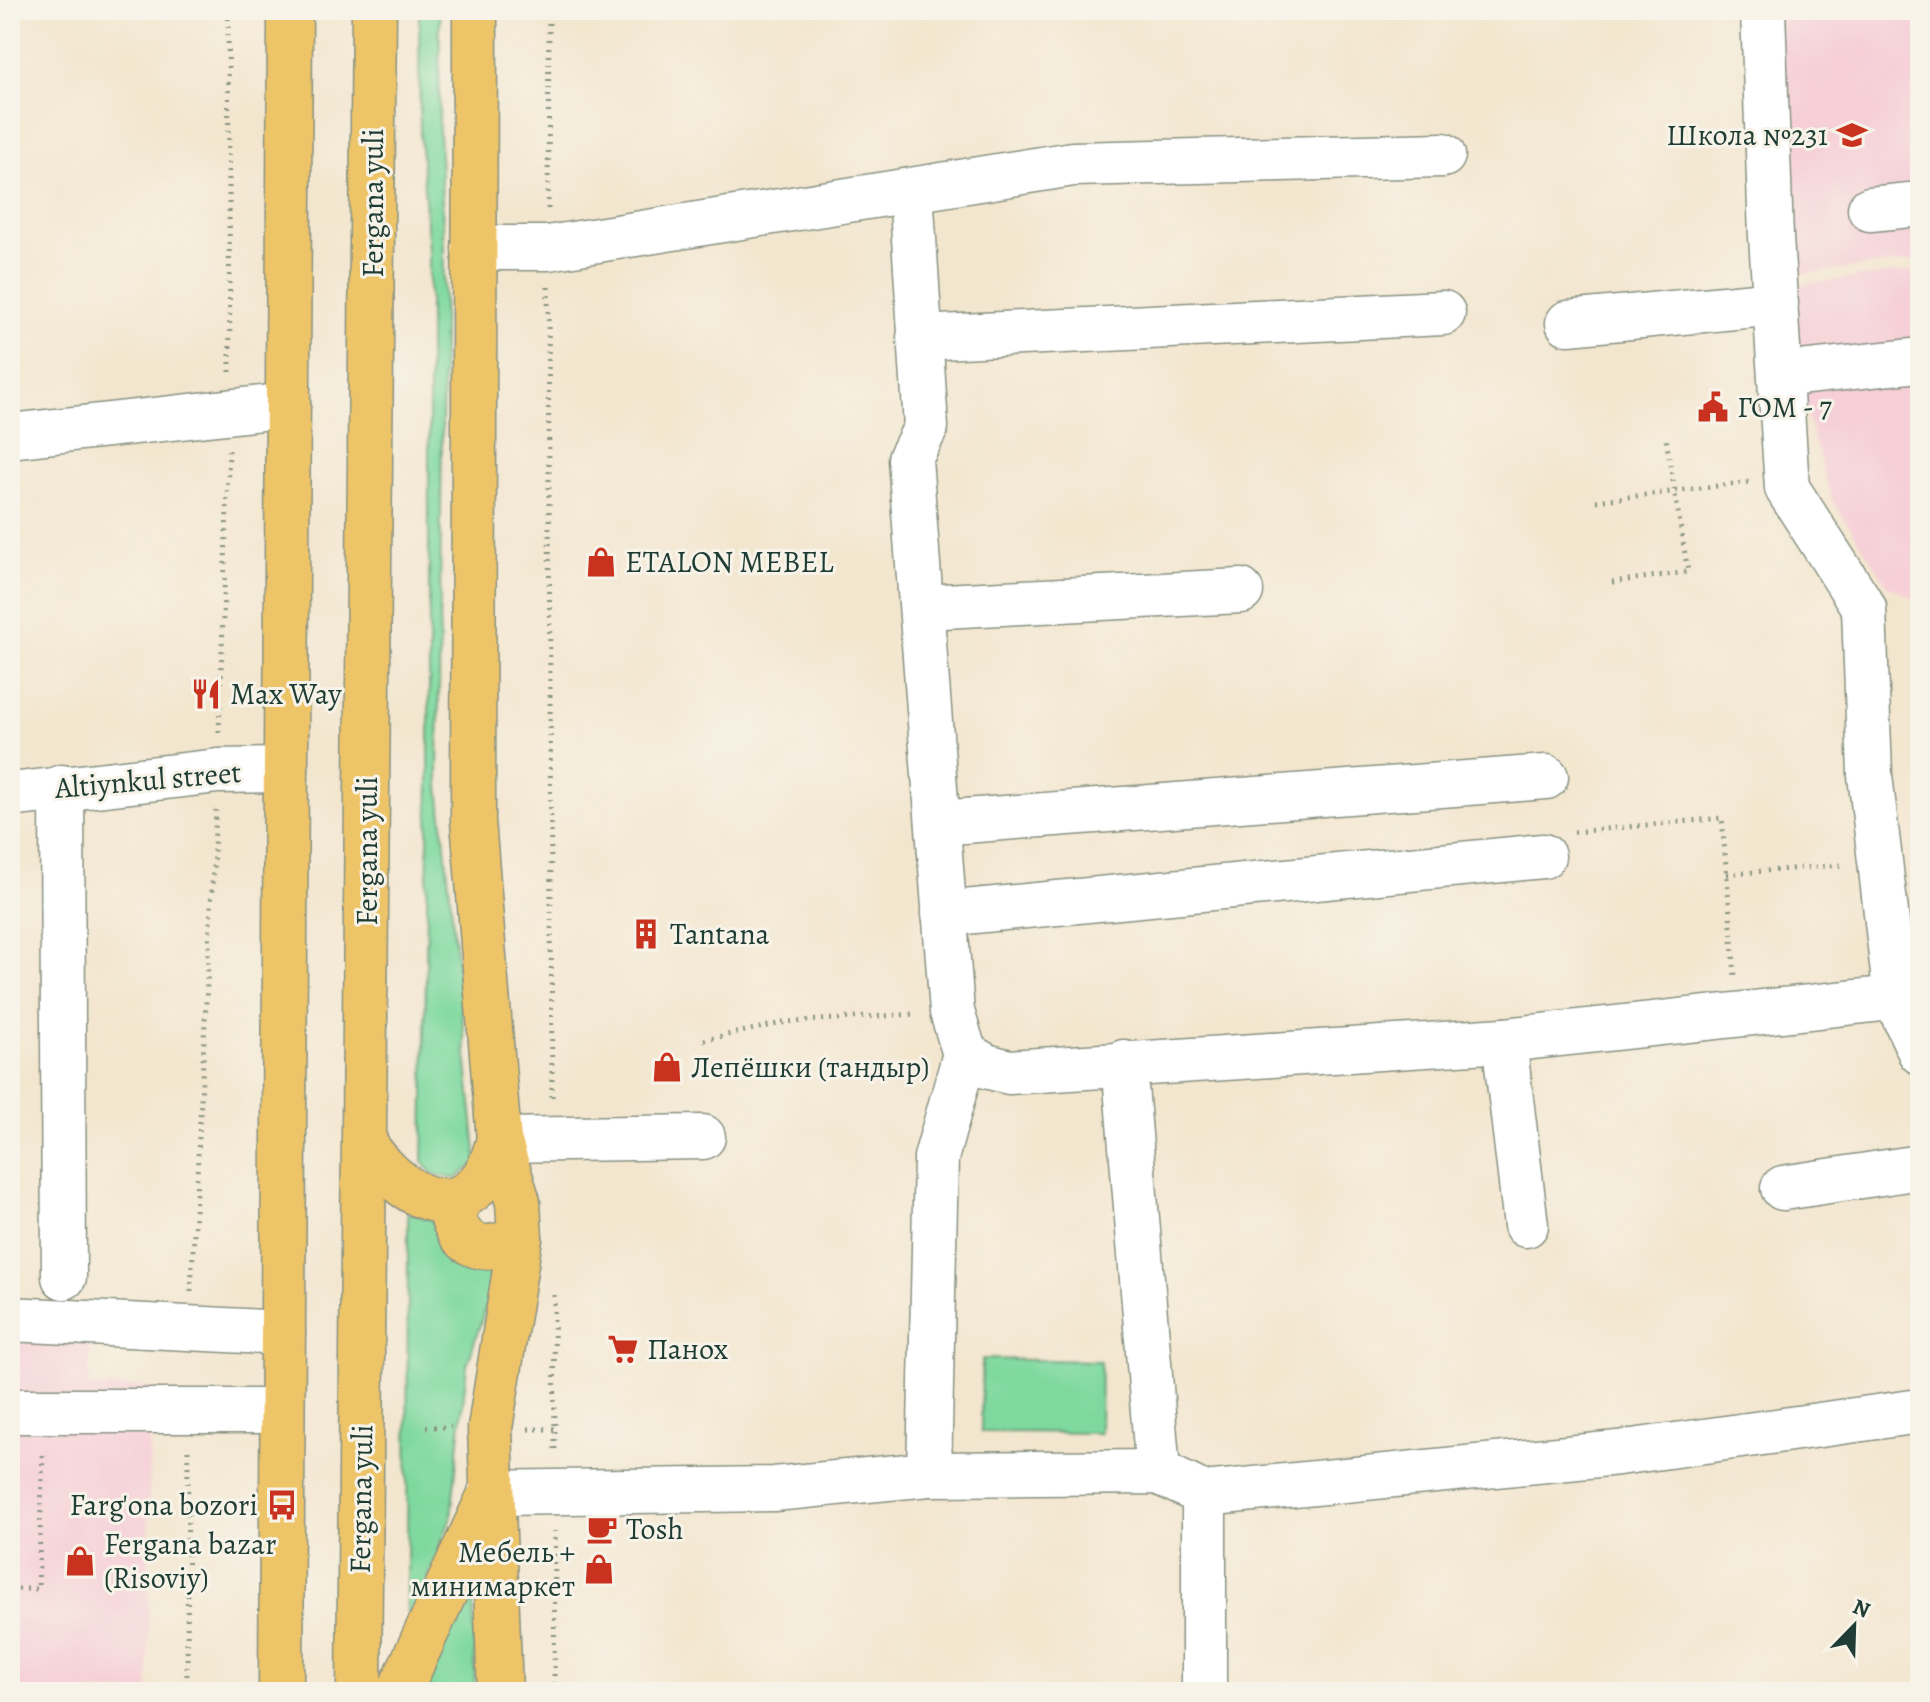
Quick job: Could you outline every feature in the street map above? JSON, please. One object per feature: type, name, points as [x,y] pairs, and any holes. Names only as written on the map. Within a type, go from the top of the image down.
[{"type":"main road","points":[[281,1692],[290,10]]},
{"type":"main road","name":"Fergana yuli","points":[[359,1692],[374,10]]},
{"type":"main road","points":[[475,10],[473,821],[499,1140],[518,1202],[520,1238],[490,1428],[490,1493],[500,1692]]},
{"type":"main road","points":[[499,1140],[485,1176],[459,1198],[453,1219],[467,1241],[493,1249],[520,1238]]},
{"type":"main road","points":[[365,1144],[379,1166],[410,1191],[428,1198],[459,1198]]},
{"type":"main road","points":[[399,1692],[490,1493]]},
{"type":"street","points":[[1763,10],[1787,488],[1864,608],[1870,775],[1880,862],[1920,1052]]},
{"type":"street","points":[[474,248],[548,248],[1073,164],[1443,155]]},
{"type":"street","points":[[911,191],[926,427],[910,459],[952,1012],[965,1054],[936,1158],[929,1474]]},
{"type":"street","points":[[1870,209],[1920,204]]},
{"type":"street","points":[[1568,323],[1776,303]]},
{"type":"street","points":[[919,338],[1443,313]]},
{"type":"street","points":[[1780,375],[1920,360]]},
{"type":"street","points":[[10,436],[288,405]]},
{"type":"street","points":[[923,607],[1241,591]]},
{"type":"street","name":"Altiynkul street","points":[[10,795],[218,771],[286,770]]},
{"type":"street","points":[[938,823],[1546,777]]},
{"type":"street","points":[[62,787],[64,1277]]},
{"type":"street","points":[[944,914],[1556,844]]},
{"type":"street","points":[[965,1054],[986,1066],[1009,1072],[1124,1062],[1504,1040],[1908,997]]},
{"type":"street","points":[[1504,1040],[1526,1225]]},
{"type":"street","points":[[1124,1062],[1158,1472]]},
{"type":"street","points":[[499,1140],[703,1137]]},
{"type":"street","points":[[1783,1188],[1920,1167]]},
{"type":"street","points":[[10,1319],[283,1333]]},
{"type":"street","points":[[27,1411],[282,1411]]},
{"type":"street","points":[[490,1493],[774,1489],[929,1474],[1158,1472],[1204,1494],[1618,1453],[1920,1411]]},
{"type":"street","points":[[1204,1494],[1204,1692]]},
{"type":"path","points":[[189,1328],[218,771],[230,412],[228,10]]},
{"type":"path","points":[[549,10],[552,1139]]},
{"type":"path","points":[[1612,582],[1688,572],[1666,439]]},
{"type":"path","points":[[1596,501],[1787,477]]},
{"type":"path","points":[[1556,844],[1722,818],[1737,1016]]},
{"type":"path","points":[[1727,874],[1880,862]]},
{"type":"path","points":[[704,1040],[787,1022],[952,1012]]},
{"type":"path","points":[[554,1292],[554,1692]]},
{"type":"path","points":[[10,1589],[38,1589],[27,1411]]},
{"type":"path","points":[[187,1692],[189,1411]]},
{"type":"path","points":[[426,1427],[460,1427]]},
{"type":"path","points":[[520,1429],[555,1429]]},
{"type":"shaded area","name":"Школа №231","points":[[1776,10],[1920,10],[1920,260],[1793,275]]},
{"type":"shaded area","points":[[1920,270],[1920,601],[1888,586],[1831,498],[1791,359],[1786,286]]},
{"type":"shaded area","name":"Fergana bazar (Risoviy)","points":[[10,1340],[90,1343],[89,1387],[150,1387],[148,1692],[10,1692]]},
{"type":"green space","points":[[419,10],[440,10],[439,132],[444,250],[438,776],[477,1162],[456,1179],[433,1174],[423,1162],[429,779],[429,251],[420,135]]},
{"type":"green space","points":[[408,1212],[446,1225],[470,1263],[497,1272],[467,1365],[451,1517],[415,1612],[407,1613]]},
{"type":"green space","points":[[982,1359],[1101,1361],[1100,1433],[981,1432]]},
{"type":"green space","points":[[473,1574],[475,1692],[425,1692]]},
{"type":"place","name":"Школа №231","points":[[1852,135]]},
{"type":"place","name":"ГОМ - 7","points":[[1713,407]]},
{"type":"place","name":"ETALON MEBEL","points":[[601,562]]},
{"type":"place","name":"Max Way","points":[[206,694]]},
{"type":"place","name":"Tantana","points":[[646,934]]},
{"type":"place","name":"Лепёшки (тандыр)","points":[[667,1067]]},
{"type":"place","name":"Панох","points":[[623,1349]]},
{"type":"place","name":"Farg'ona bozori","points":[[282,1505]]},
{"type":"place","name":"Tosh","points":[[602,1529]]},
{"type":"place","name":"Fergana bazar (Risoviy)","points":[[80,1561]]},
{"type":"place","name":"Мебель + минимаркет","points":[[599,1569]]}]
